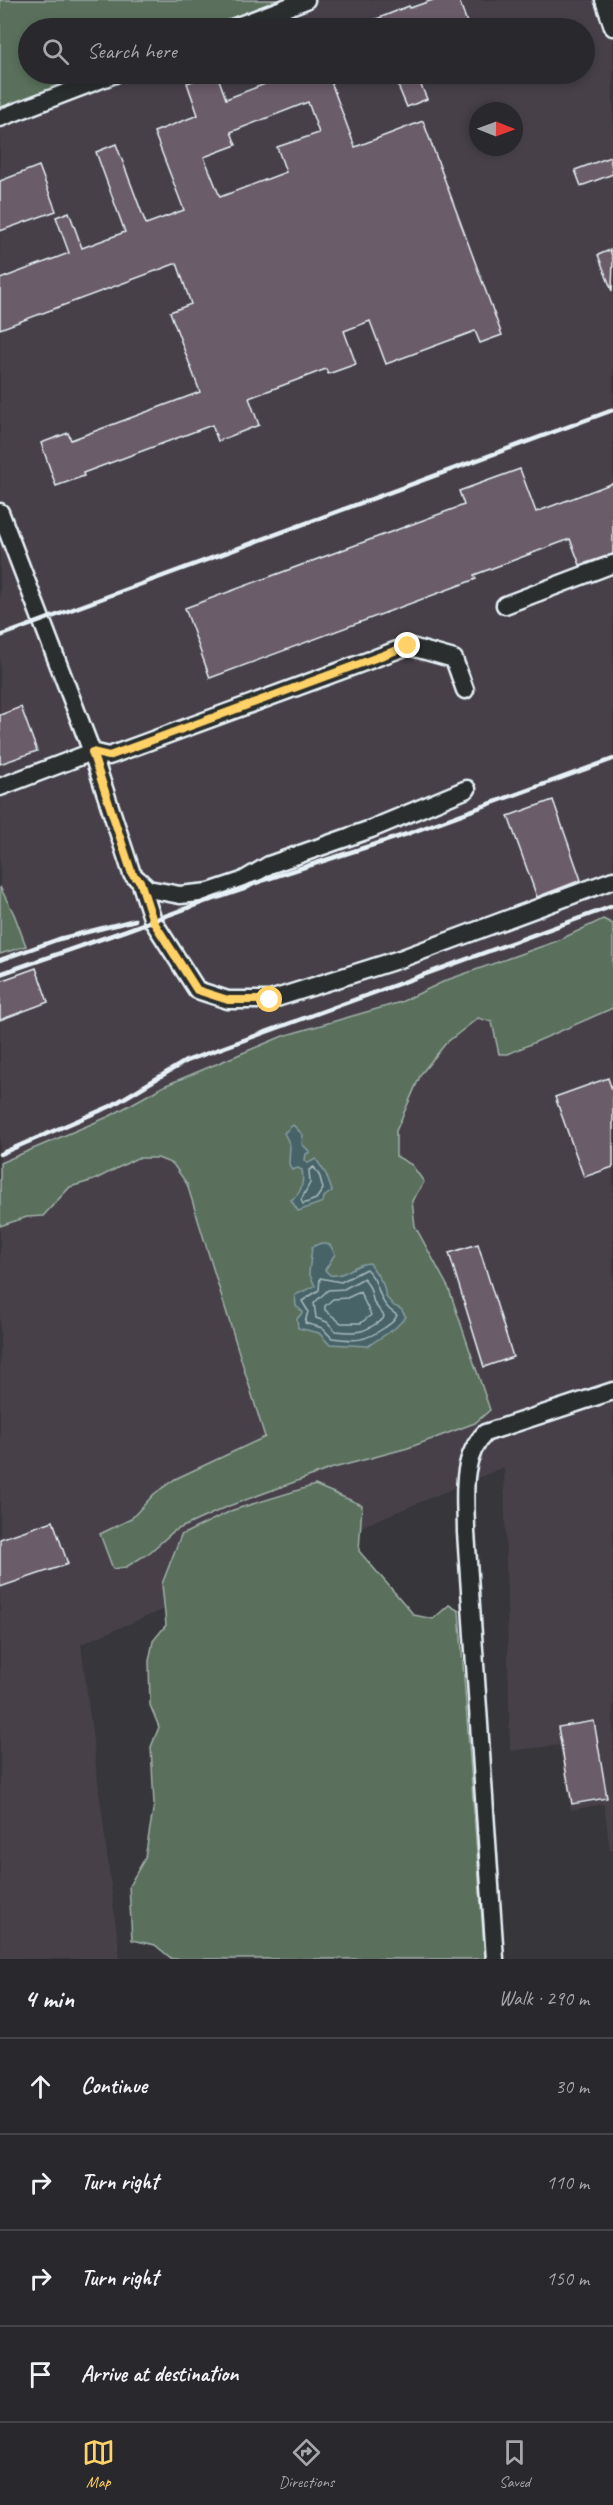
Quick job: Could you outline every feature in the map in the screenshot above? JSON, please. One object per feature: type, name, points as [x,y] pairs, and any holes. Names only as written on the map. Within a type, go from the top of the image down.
[{"type":"street","points":[[258,18],[306,0]]},
{"type":"street","points":[[604,0],[613,27]]},
{"type":"street","points":[[0,118],[89,84]]},
{"type":"street","points":[[0,513],[92,752],[132,874],[148,889],[180,895],[209,892],[242,881],[269,866],[371,829],[468,789]]},
{"type":"street","points":[[505,606],[613,564]]},
{"type":"street","points":[[0,787],[92,752],[109,756],[408,646],[454,659],[465,690]]},
{"type":"street","points":[[140,881],[151,916],[197,990],[228,1000],[270,1000],[400,959],[613,880]]},
{"type":"street","points":[[495,1959],[466,1532],[465,1472],[476,1443],[485,1433],[613,1391]]},
{"type":"shaded area","points":[[296,0],[613,0],[613,1850],[610,1851],[604,1804],[571,1810],[559,1745],[510,1751],[504,1467],[81,1644],[120,1959],[0,1959],[0,114],[78,84],[595,84],[595,18],[248,18]]},
{"type":"green space","points":[[0,0],[278,0],[232,18],[18,18],[18,84],[67,84],[0,110]]},
{"type":"green space","points":[[0,887],[14,914],[26,946],[0,954]]},
{"type":"green space","points":[[603,919],[613,924],[613,1008],[508,1054],[499,1054],[492,1022],[478,1018],[446,1043],[421,1074],[396,1131],[396,1156],[412,1165],[424,1182],[412,1201],[415,1226],[449,1289],[490,1410],[475,1423],[408,1448],[330,1469],[229,1506],[174,1531],[149,1553],[126,1567],[113,1569],[100,1534],[131,1519],[154,1494],[175,1479],[265,1437],[187,1184],[173,1164],[158,1158],[137,1158],[94,1180],[70,1187],[43,1216],[27,1217],[0,1226],[0,1163],[110,1116],[164,1086],[283,1036],[401,1002],[447,980],[557,941]]},
{"type":"green space","points":[[315,1485],[362,1505],[359,1551],[414,1615],[433,1619],[449,1605],[459,1611],[485,1959],[172,1959],[155,1945],[132,1940],[129,1886],[145,1858],[154,1804],[151,1747],[159,1727],[150,1705],[149,1661],[153,1641],[166,1625],[162,1584],[181,1535],[233,1510]]},
{"type":"water","points":[[293,1125],[303,1135],[302,1144],[310,1152],[306,1154],[305,1160],[308,1163],[316,1159],[326,1174],[332,1191],[324,1197],[323,1202],[298,1211],[291,1200],[298,1194],[301,1187],[302,1170],[298,1168],[292,1170],[289,1164],[290,1145],[284,1133]]},
{"type":"water","points":[[321,1243],[330,1245],[335,1254],[325,1270],[330,1275],[341,1274],[359,1265],[370,1263],[383,1284],[386,1297],[394,1306],[401,1309],[406,1317],[395,1328],[368,1346],[329,1344],[319,1333],[298,1328],[297,1319],[303,1312],[296,1306],[295,1295],[315,1286],[309,1273],[312,1247]]},
{"type":"building","points":[[433,0],[459,0],[465,18],[379,18],[409,6],[410,8]]},
{"type":"building","points":[[187,84],[221,84],[226,99],[265,84],[332,84],[355,147],[423,121],[502,335],[480,343],[475,331],[386,364],[370,321],[344,331],[356,364],[328,374],[326,369],[249,398],[259,425],[218,441],[212,425],[83,473],[84,476],[56,486],[41,443],[68,433],[71,440],[200,392],[170,312],[191,304],[177,263],[0,329],[0,279],[69,253],[56,217],[69,212],[82,248],[125,232],[96,152],[116,144],[146,224],[184,210],[154,132],[198,115]],"holes":[[[308,102],[319,133],[277,147],[286,172],[220,197],[204,157],[236,145],[231,132]]]},
{"type":"building","points":[[397,84],[420,84],[427,99],[407,107]]},
{"type":"building","points":[[610,157],[613,174],[581,186],[575,170]]},
{"type":"building","points":[[39,166],[56,211],[0,231],[0,181]]},
{"type":"building","points":[[610,250],[613,259],[612,291],[598,255]]},
{"type":"building","points":[[520,469],[536,512],[613,483],[613,554],[580,565],[570,539],[474,575],[476,579],[210,678],[185,608],[464,505],[459,491]]},
{"type":"building","points":[[21,707],[37,751],[0,764],[0,715]]},
{"type":"building","points":[[553,800],[581,880],[537,897],[508,816]]},
{"type":"building","points":[[36,968],[48,1002],[0,1020],[0,981]]},
{"type":"building","points":[[608,1078],[613,1093],[613,1167],[584,1177],[555,1097]]},
{"type":"building","points":[[478,1244],[513,1357],[484,1367],[449,1253]]},
{"type":"building","points":[[53,1521],[68,1564],[0,1587],[0,1539]]},
{"type":"building","points":[[594,1721],[607,1798],[572,1804],[558,1727]]},
{"type":"railway","points":[[0,636],[613,410]]},
{"type":"railway","points":[[0,974],[267,879],[407,834],[613,759]]},
{"type":"railway","points":[[0,1154],[111,1106],[186,1061],[613,906]]},
{"type":"railway","points":[[0,960],[59,939],[135,920]]},
{"type":"route","points":[[270,1000],[228,1000],[197,990],[151,916],[140,881],[132,874],[92,752],[109,756],[408,646]]}]
